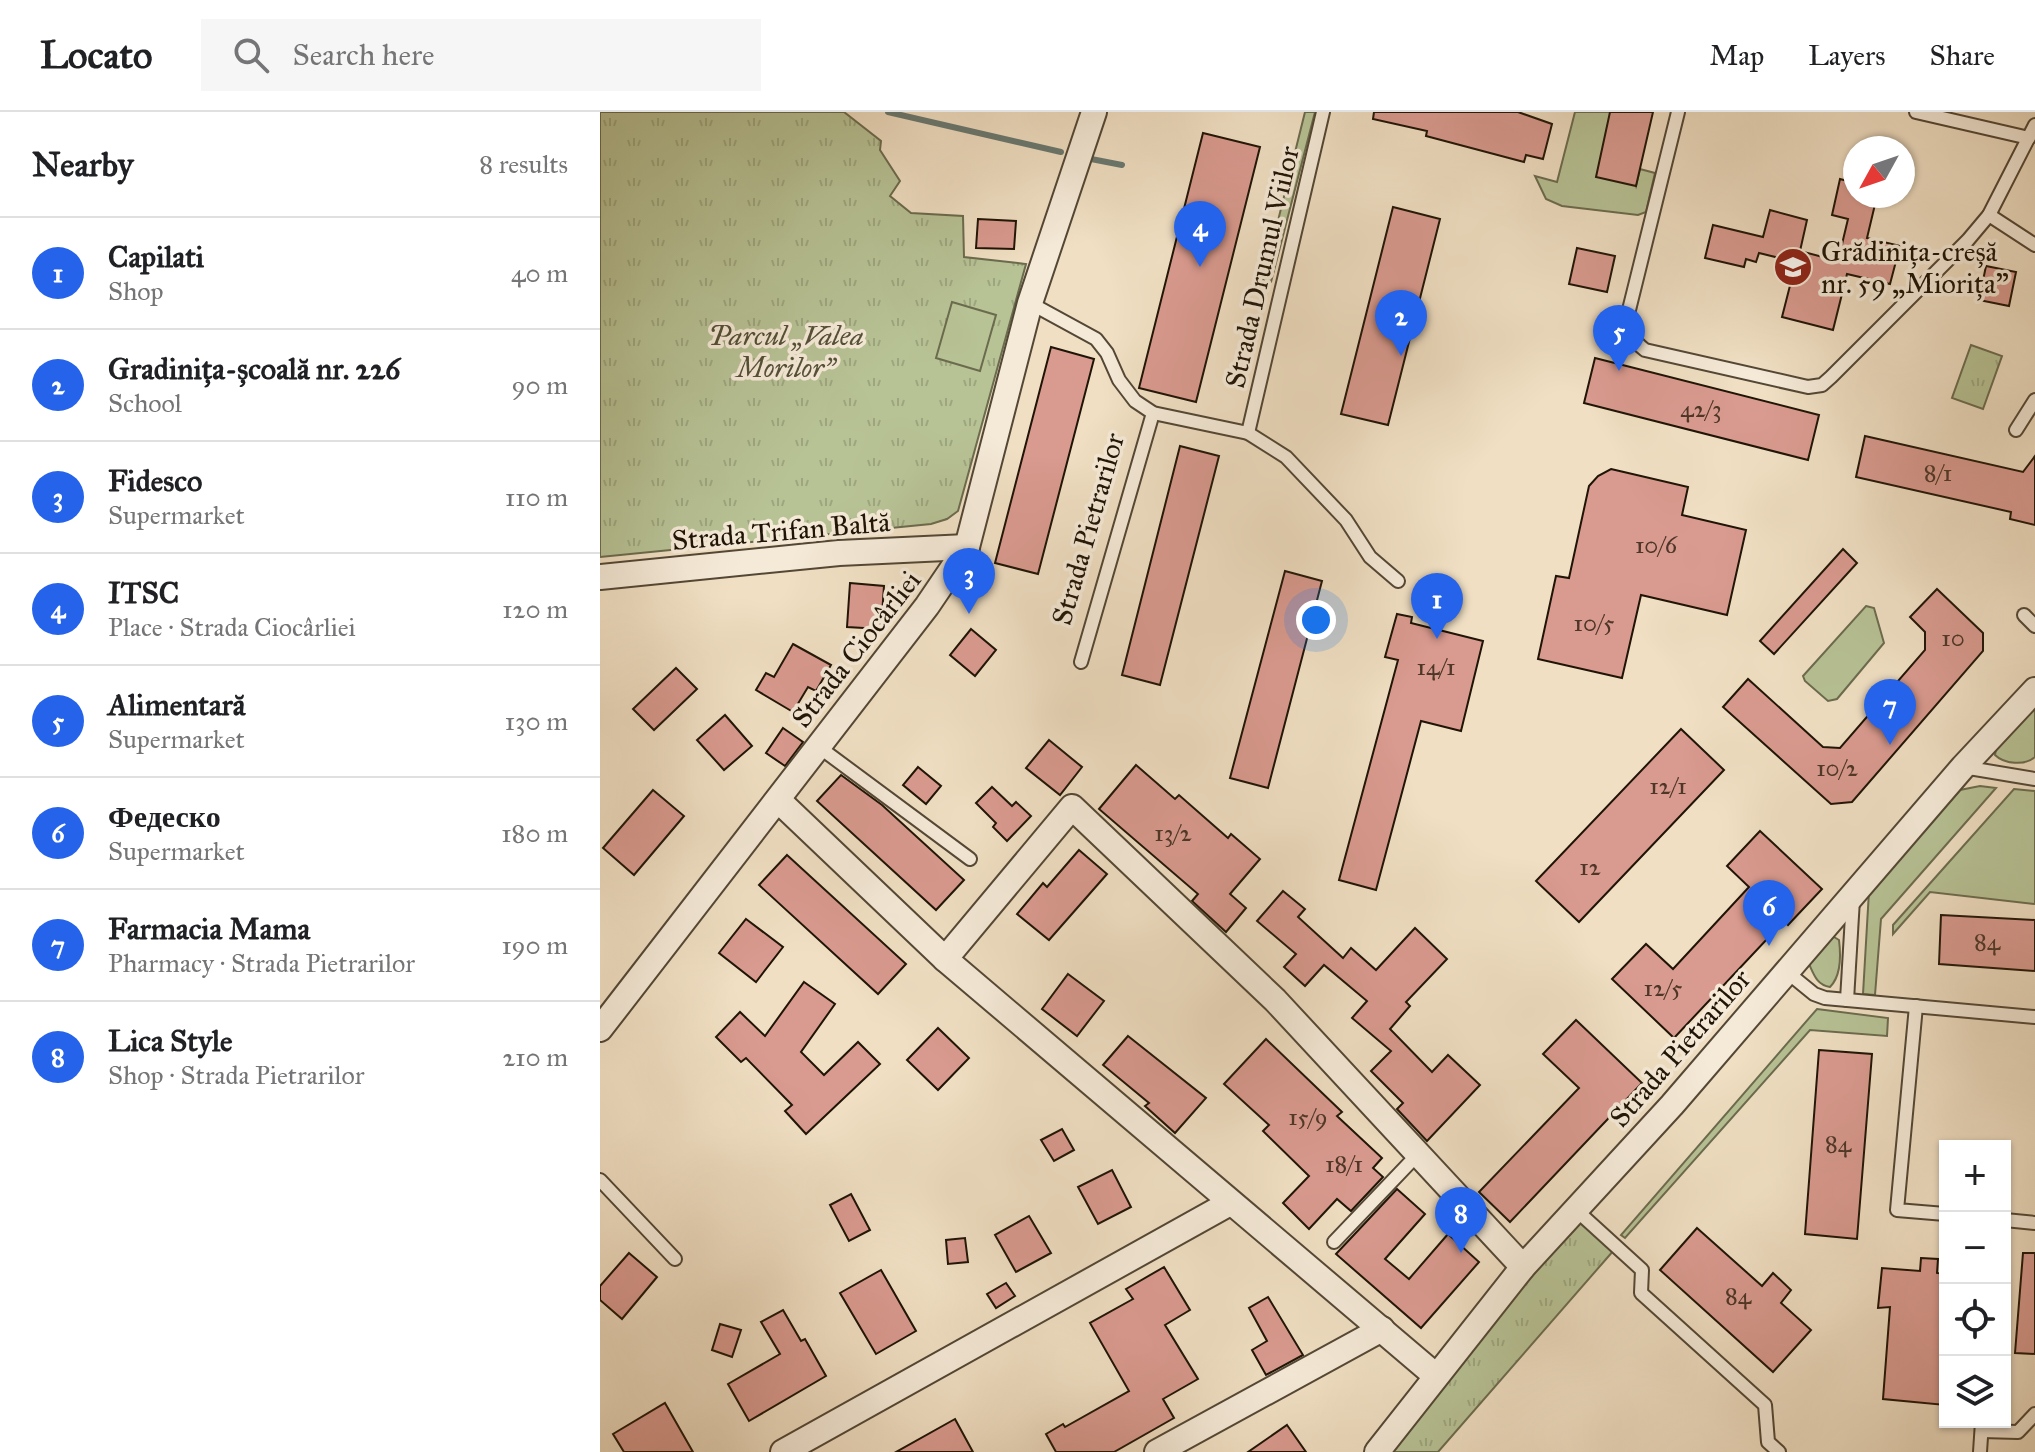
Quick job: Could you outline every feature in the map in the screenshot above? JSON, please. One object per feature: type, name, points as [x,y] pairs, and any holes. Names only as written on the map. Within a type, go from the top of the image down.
[{"type":"street","name":"Strada Ciocârliei","points":[[600,1029],[927,606],[967,547],[1030,303],[1094,112]]},
{"type":"street","name":"Strada Trifan Baltă","points":[[600,577],[839,553],[967,547]]},
{"type":"street","name":"Strada Pietrarilor","points":[[1377,1452],[1523,1267],[1672,1105],[1963,767],[2035,690]]},
{"type":"street","points":[[778,800],[945,959],[1436,1376]]},
{"type":"street","points":[[945,959],[1072,807],[1275,1000],[1523,1267]]},
{"type":"street","points":[[783,1452],[1230,1203]]},
{"type":"street","points":[[1157,1452],[1382,1329]]},
{"type":"lane","name":"Strada Drumul Viilor","points":[[1248,433],[1323,112]]},
{"type":"lane","points":[[1678,112],[1628,314],[1627,327],[1631,338],[1645,350],[1808,387],[1822,385],[1853,357],[1968,240],[1989,215],[2032,132],[1916,112]]},
{"type":"lane","points":[[1989,215],[2035,245]]},
{"type":"lane","name":"Strada Pietrarilor","points":[[1030,303],[1096,339],[1135,401],[1153,413],[1248,433],[1286,457],[1346,520],[1370,557],[1398,581]]},
{"type":"lane","points":[[2016,430],[2035,400]]},
{"type":"lane","name":"Strada Pietrarilor","points":[[1081,662],[1153,413]]},
{"type":"lane","points":[[2024,615],[2035,626]]},
{"type":"lane","points":[[819,747],[970,859]]},
{"type":"lane","points":[[1963,767],[2035,779]]},
{"type":"lane","points":[[1847,1000],[1854,893]]},
{"type":"lane","points":[[1787,972],[1814,994],[1847,1000],[2035,1017]]},
{"type":"lane","points":[[1916,1006],[1897,1210],[1939,1214]]},
{"type":"lane","points":[[1334,1242],[1418,1154]]},
{"type":"lane","points":[[600,1180],[675,1259]]},
{"type":"lane","points":[[1575,1209],[1642,1270],[1641,1293],[1765,1405],[1768,1442],[1779,1452]]},
{"type":"lane","points":[[2011,1221],[2035,1223]]},
{"type":"lane","points":[[1989,1428],[2018,1432],[2035,1414]]},
{"type":"lane","points":[[1980,1452],[1982,1428]]},
{"type":"green space","name":"Parcul „Valea Morilor”","points":[[600,112],[844,112],[881,141],[880,150],[900,181],[890,196],[911,213],[963,216],[964,257],[1026,264],[958,511],[947,519],[931,524],[600,557]]},
{"type":"green space","points":[[1305,112],[1315,112],[1271,282],[1263,281]]},
{"type":"green space","points":[[1575,112],[1610,112],[1636,186],[1640,169],[1655,173],[1646,212],[1638,215],[1562,206],[1546,199],[1535,176],[1557,182]]},
{"type":"green space","points":[[952,302],[996,315],[980,371],[936,358]]},
{"type":"green space","points":[[1971,345],[2002,356],[1983,409],[1952,398]]},
{"type":"green space","points":[[1866,606],[1874,608],[1884,643],[1837,699],[1828,701],[1803,676]]},
{"type":"green space","points":[[2035,709],[2035,757],[2015,763],[1995,755],[1996,749],[2026,713]]},
{"type":"green space","points":[[1980,786],[1996,788],[1881,919],[1875,995],[1863,994],[1869,891],[1960,790]]},
{"type":"green space","points":[[2014,789],[2035,791],[2035,904],[1930,892],[1893,934],[1893,925]]},
{"type":"green space","points":[[1827,938],[1839,940],[1840,959],[1838,972],[1830,987],[1819,982],[1809,964]]},
{"type":"green space","points":[[1817,1009],[1888,1018],[1887,1036],[1810,1030],[1625,1238],[1621,1235]]},
{"type":"green space","points":[[1581,1223],[1614,1250],[1438,1452],[1385,1452],[1571,1226]]},
{"type":"building","points":[[1374,112],[1518,112],[1552,124],[1543,159],[1526,155],[1524,162],[1426,136],[1427,131],[1373,119]]},
{"type":"building","points":[[1610,112],[1653,112],[1636,186],[1596,177]]},
{"type":"building","points":[[1203,133],[1260,147],[1196,402],[1139,388]]},
{"type":"building","points":[[1840,179],[1843,180],[1843,208],[1874,208],[1867,238],[1900,246],[1890,284],[1847,274],[1833,330],[1782,317],[1796,262],[1759,253],[1756,262],[1746,259],[1744,267],[1705,258],[1713,225],[1763,237],[1770,210],[1807,220],[1800,251],[1838,261],[1848,219],[1832,215]]},
{"type":"building","points":[[1393,207],[1440,219],[1388,425],[1341,414]]},
{"type":"building","points":[[978,219],[1016,221],[1014,249],[976,248]]},
{"type":"building","points":[[1577,248],[1615,256],[1607,292],[1569,284]]},
{"type":"building","points":[[1986,266],[2016,272],[2009,306],[1979,300]]},
{"type":"building","points":[[1051,347],[1094,359],[1038,574],[995,563]]},
{"type":"building","points":[[1595,358],[1819,415],[1808,460],[1584,403]]},
{"type":"building","points":[[1865,436],[2023,472],[2035,456],[2035,525],[2010,519],[2011,512],[1856,477]]},
{"type":"building","points":[[1180,446],[1219,456],[1160,685],[1122,675]]},
{"type":"building","points":[[1611,469],[1688,487],[1682,515],[1746,530],[1727,615],[1641,595],[1622,678],[1538,659],[1556,576],[1569,578],[1589,486],[1598,476]]},
{"type":"building","points":[[1843,549],[1857,563],[1774,654],[1760,641]]},
{"type":"building","points":[[1285,571],[1322,581],[1268,788],[1230,778]]},
{"type":"building","points":[[850,583],[884,586],[881,629],[847,627]]},
{"type":"building","points":[[1937,589],[1983,633],[1983,651],[1852,802],[1831,804],[1723,707],[1748,679],[1823,747],[1840,748],[1925,650],[1925,632],[1910,617]]},
{"type":"building","points":[[1397,614],[1412,617],[1411,623],[1483,641],[1461,731],[1421,721],[1376,890],[1339,880],[1398,660],[1385,657]]},
{"type":"building","points":[[971,629],[996,650],[975,676],[950,655]]},
{"type":"building","points":[[793,644],[831,665],[816,691],[808,687],[793,712],[756,690],[766,673],[774,677]]},
{"type":"building","points":[[676,668],[697,689],[654,730],[633,709]]},
{"type":"building","points":[[725,715],[752,746],[724,770],[697,740]]},
{"type":"building","points":[[783,728],[803,742],[785,766],[766,753]]},
{"type":"building","points":[[1681,729],[1724,770],[1579,922],[1536,881]]},
{"type":"building","points":[[1049,740],[1082,767],[1060,795],[1026,768]]},
{"type":"building","points":[[1136,765],[1175,799],[1179,795],[1228,838],[1231,834],[1260,859],[1230,894],[1246,908],[1226,932],[1192,901],[1198,894],[1099,809]]},
{"type":"building","points":[[918,767],[941,786],[926,804],[903,785]]},
{"type":"building","points":[[841,775],[882,805],[964,880],[936,910],[817,801]]},
{"type":"building","points":[[992,787],[1012,806],[1016,802],[1031,816],[1007,841],[993,827],[996,823],[976,803]]},
{"type":"building","points":[[653,790],[684,816],[634,875],[603,848]]},
{"type":"building","points":[[1760,831],[1822,889],[1788,925],[1784,921],[1674,1038],[1612,979],[1646,944],[1673,969],[1749,887],[1727,866]]},
{"type":"building","points":[[1079,850],[1107,874],[1049,940],[1017,914],[1043,883],[1047,887]]},
{"type":"building","points":[[787,855],[906,964],[878,994],[759,885]]},
{"type":"building","points":[[1283,891],[1305,909],[1298,917],[1343,958],[1351,948],[1376,970],[1415,928],[1447,959],[1406,1002],[1410,1006],[1390,1029],[1432,1072],[1448,1055],[1480,1085],[1427,1141],[1397,1109],[1403,1103],[1371,1071],[1391,1051],[1352,1018],[1367,1001],[1324,965],[1305,986],[1284,967],[1296,954],[1257,921]]},
{"type":"building","points":[[1941,915],[2035,920],[2035,971],[1939,964]]},
{"type":"building","points":[[746,919],[783,947],[756,982],[719,953]]},
{"type":"building","points":[[1068,974],[1104,1001],[1077,1036],[1042,1009]]},
{"type":"building","points":[[804,982],[835,1004],[801,1052],[824,1075],[858,1042],[880,1064],[806,1134],[785,1111],[792,1105],[746,1058],[741,1062],[716,1037],[740,1012],[765,1036]]},
{"type":"building","points":[[1576,1020],[1642,1083],[1510,1222],[1479,1192],[1579,1088],[1543,1054]]},
{"type":"building","points":[[938,1028],[969,1058],[938,1090],[907,1060]]},
{"type":"building","points":[[1128,1036],[1206,1098],[1175,1133],[1145,1106],[1149,1103],[1103,1065]]},
{"type":"building","points":[[1266,1039],[1342,1112],[1337,1116],[1382,1158],[1373,1168],[1383,1177],[1351,1211],[1337,1199],[1309,1229],[1283,1203],[1309,1176],[1263,1131],[1269,1125],[1224,1084]]},
{"type":"building","points":[[1819,1050],[1872,1054],[1857,1239],[1805,1234]]},
{"type":"building","points":[[1062,1129],[1074,1150],[1054,1161],[1041,1140]]},
{"type":"building","points":[[1112,1170],[1131,1207],[1098,1224],[1078,1187]]},
{"type":"building","points":[[1397,1189],[1425,1214],[1385,1259],[1409,1279],[1448,1234],[1479,1262],[1421,1328],[1336,1254]]},
{"type":"building","points":[[851,1194],[870,1230],[849,1241],[830,1205]]},
{"type":"building","points":[[1029,1216],[1051,1253],[1016,1272],[995,1235]]},
{"type":"building","points":[[1697,1228],[1762,1286],[1773,1273],[1791,1290],[1781,1303],[1811,1330],[1773,1372],[1660,1270]]},
{"type":"building","points":[[965,1238],[968,1262],[948,1264],[946,1240]]},
{"type":"building","points":[[629,1253],[657,1277],[622,1319],[600,1300],[600,1286]]},
{"type":"building","points":[[2023,1253],[2035,1253],[2035,1354],[2015,1353]]},
{"type":"building","points":[[1921,1258],[1938,1259],[1939,1404],[1883,1399],[1890,1307],[1878,1308],[1882,1268],[1920,1271]]},
{"type":"building","points":[[1164,1267],[1190,1310],[1165,1325],[1198,1379],[1163,1399],[1174,1418],[1114,1452],[1056,1452],[1046,1434],[1063,1424],[1065,1427],[1129,1391],[1090,1323],[1133,1299],[1126,1289]]},
{"type":"building","points":[[881,1270],[916,1331],[876,1354],[840,1293]]},
{"type":"building","points":[[1006,1283],[1015,1296],[996,1308],[987,1294]]},
{"type":"building","points":[[1268,1297],[1303,1355],[1266,1375],[1252,1350],[1267,1341],[1249,1308]]},
{"type":"building","points":[[783,1310],[801,1341],[805,1339],[826,1376],[749,1421],[728,1384],[780,1354],[761,1322]]},
{"type":"building","points":[[720,1324],[741,1330],[732,1357],[712,1350]]},
{"type":"building","points":[[665,1403],[693,1452],[624,1452],[613,1434]]},
{"type":"building","points":[[955,1419],[973,1452],[896,1452]]},
{"type":"building","points":[[1287,1425],[1306,1452],[1248,1452]]},
{"type":"waterway","points":[[888,112],[1061,152]]},
{"type":"waterway","points":[[1086,158],[1122,165]]},
{"type":"place","name":"ITSC","points":[[1200,267]]},
{"type":"place","name":"Grădinița-creșă nr. 59 „Miorița”","points":[[1793,267]]},
{"type":"place","name":"Gradinița-școală nr. 226","points":[[1401,356]]},
{"type":"place","name":"Alimentară","points":[[1619,371]]},
{"type":"place","name":"Fidesco","points":[[969,614]]},
{"type":"place","name":"Capilati","points":[[1437,639]]},
{"type":"place","name":"Farmacia Mama","points":[[1890,745]]},
{"type":"place","name":"Федеско","points":[[1769,946]]},
{"type":"place","name":"Lica Style","points":[[1461,1253]]}]
